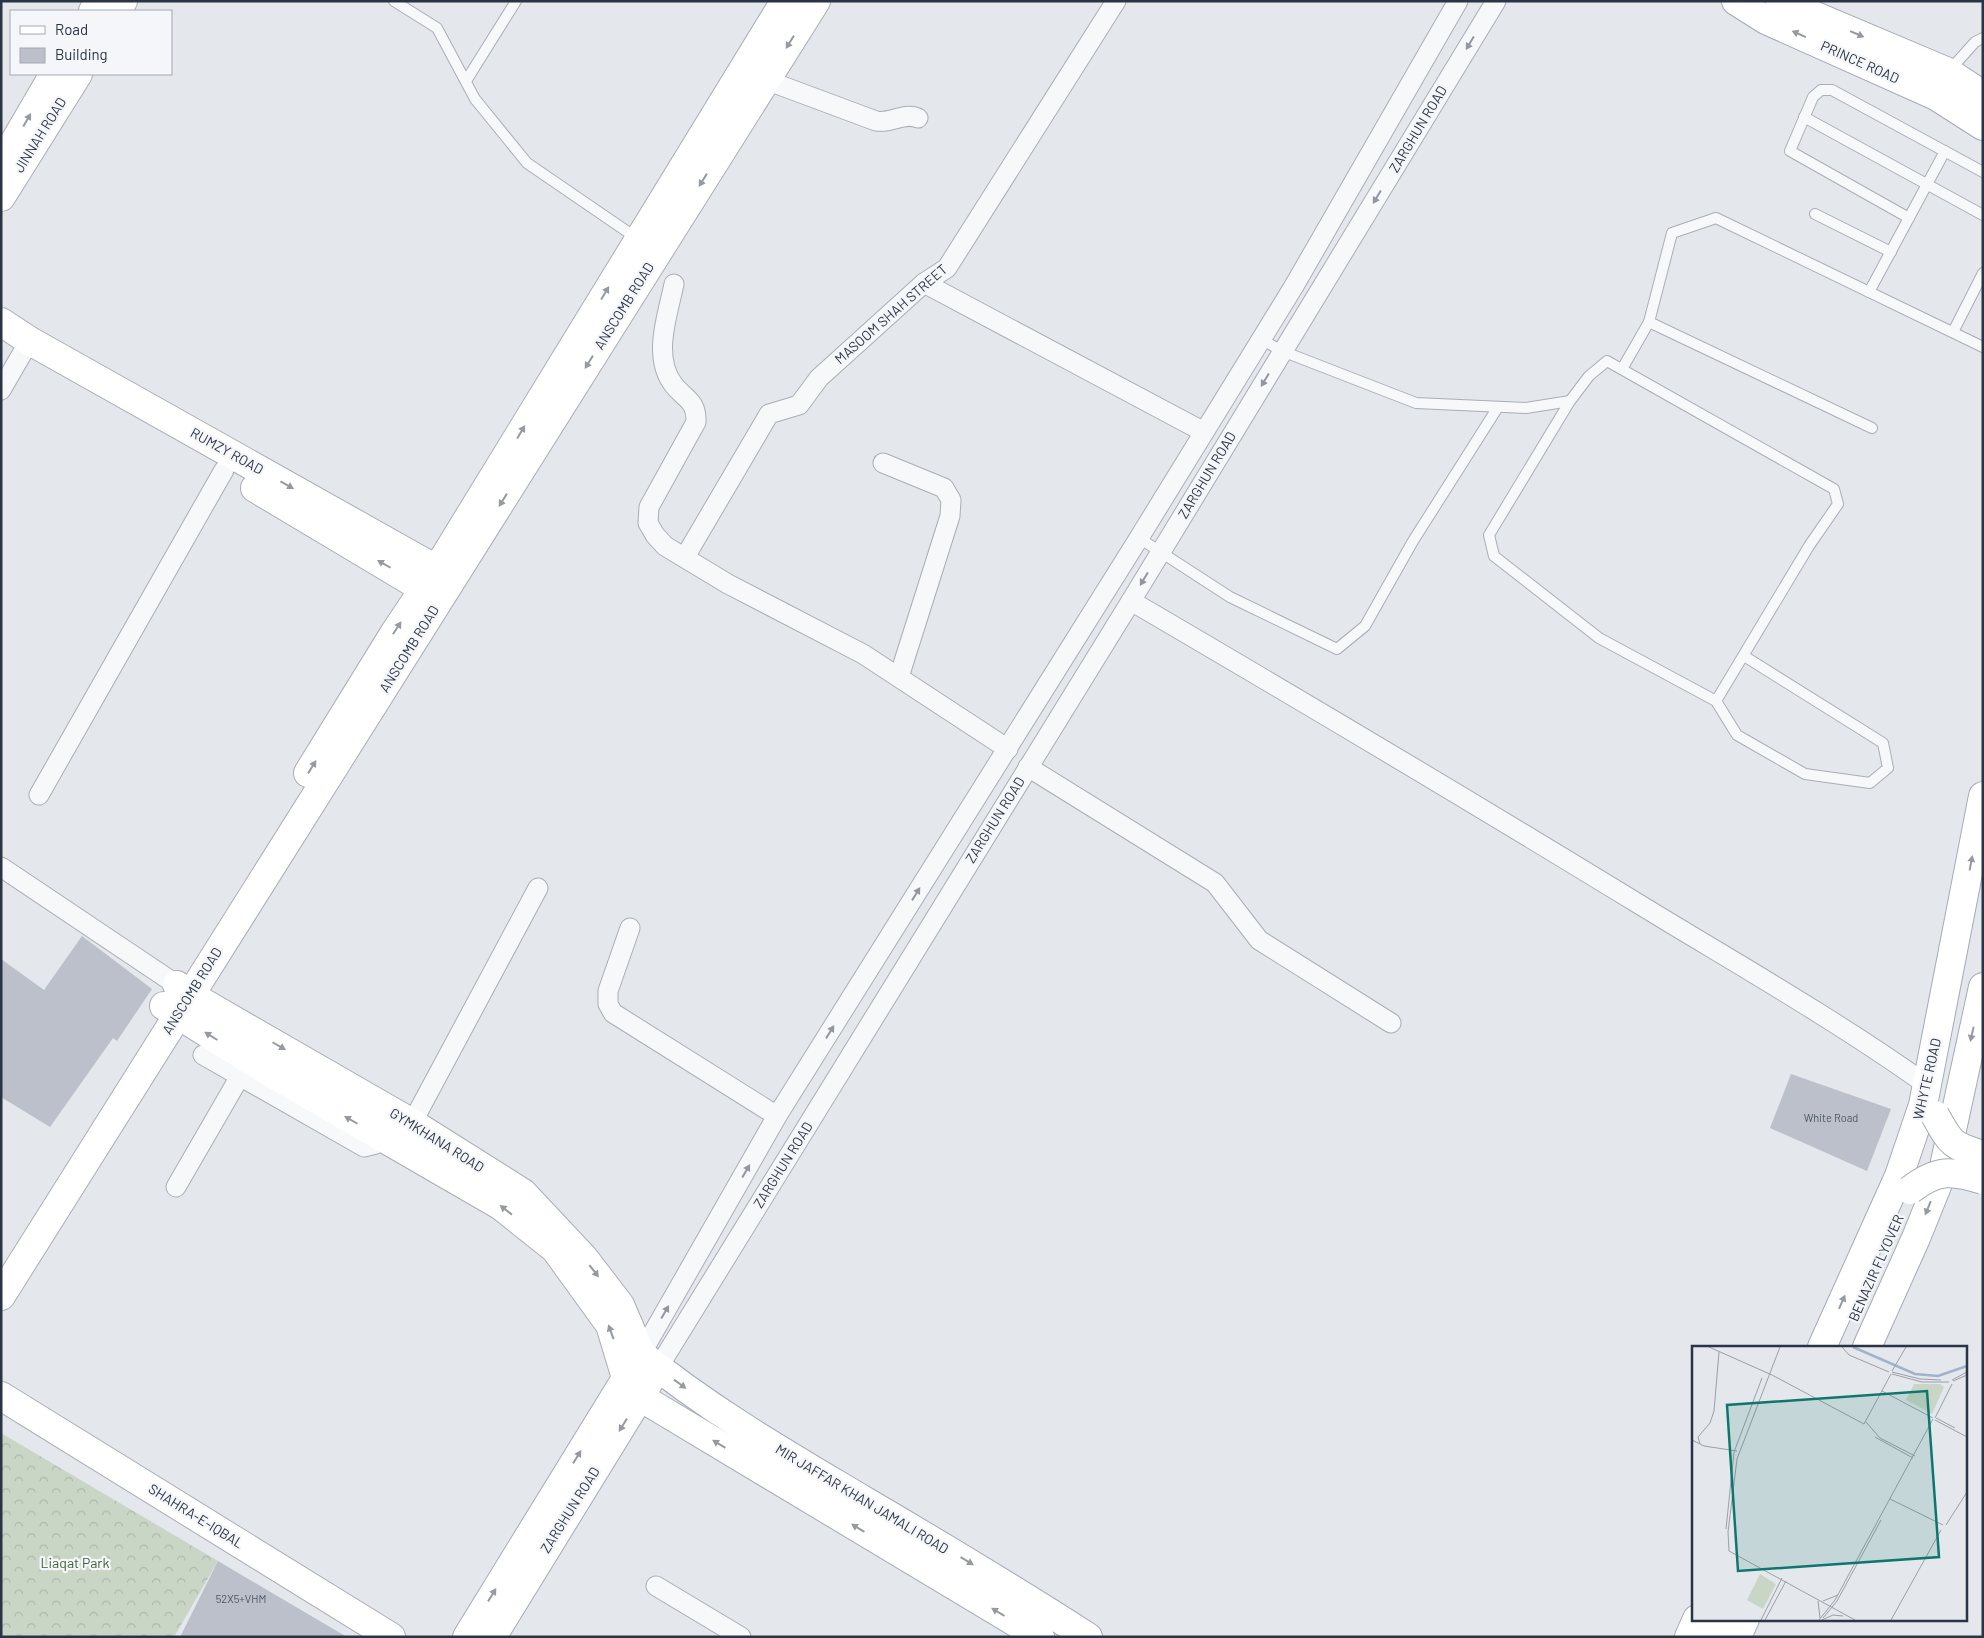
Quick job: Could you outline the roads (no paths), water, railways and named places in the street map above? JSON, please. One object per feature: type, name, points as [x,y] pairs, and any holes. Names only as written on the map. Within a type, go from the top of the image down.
[{"type":"street","name":"ANSCOMB ROAD","points":[[1,1296],[177,1000],[439,584],[649,243],[785,1]]},
{"type":"street","name":"ANSCOMB ROAD","points":[[649,243],[766,80],[816,1]]},
{"type":"street","name":"MASOOM SHAH STREET","points":[[685,558],[769,414],[799,405],[818,378],[924,283],[947,268],[1116,1]]},
{"type":"street","name":"ZARGHUN ROAD","points":[[649,1361],[777,1116],[1008,749],[1294,286],[1458,1]]},
{"type":"street","name":"ZARGHUN ROAD","points":[[492,1637],[649,1361],[1028,767],[1496,1]]},
{"type":"street","name":"PRINCE ROAD","points":[[1736,1],[1766,20],[1942,84],[1983,95]]},
{"type":"street","name":"PRINCE ROAD","points":[[1780,1],[1942,84],[1983,126]]},
{"type":"street","name":"JINNAH ROAD","points":[[1,197],[11,151],[53,75]]},
{"type":"street","name":"JINNAH ROAD","points":[[11,151],[77,75]]},
{"type":"street","points":[[766,80],[876,121],[887,122],[911,115],[918,118]]},
{"type":"street","points":[[924,283],[1204,432]]},
{"type":"street","points":[[674,284],[662,352],[672,383],[691,402],[696,411],[696,422],[649,507],[648,523],[655,535],[665,546],[728,584],[863,654],[1008,749]]},
{"type":"street","name":"RUMZY ROAD","points":[[1,322],[439,584]]},
{"type":"street","points":[[1,390],[12,346]]},
{"type":"street","name":"RUMZY ROAD","points":[[12,346],[224,470],[439,584]]},
{"type":"street","points":[[883,463],[944,488],[951,500],[950,516],[899,677]]},
{"type":"street","points":[[39,795],[224,470]]},
{"type":"street","points":[[1130,601],[1294,696],[1520,832],[1789,996],[1897,1064],[1927,1086]]},
{"type":"street","points":[[1028,767],[1215,884],[1259,940],[1391,1023]]},
{"type":"street","name":"WHYTE ROAD","points":[[1822,1346],[1898,1176],[1923,1105],[1983,796]]},
{"type":"street","points":[[1,868],[177,1000],[271,1074],[501,1206],[555,1249],[610,1325],[633,1388]]},
{"type":"street","points":[[412,1123],[538,888]]},
{"type":"street","name":"BENAZIR FLYOVER","points":[[1842,1346],[1922,1160],[1934,1115],[1983,893]]},
{"type":"street","points":[[630,928],[608,991],[608,1004],[613,1013],[777,1116]]},
{"type":"street","points":[[1867,1346],[1916,1238],[1943,1171],[1983,987]]},
{"type":"street","name":"ANSCOMB ROAD","points":[[1,1270],[56,1178],[177,1000]]},
{"type":"street","name":"GYMKHANA ROAD","points":[[177,1000],[412,1123],[523,1193],[584,1258],[620,1305],[649,1361]]},
{"type":"street","points":[[203,1056],[364,1147],[376,1144],[379,1136]]},
{"type":"street","points":[[176,1187],[239,1078]]},
{"type":"street","points":[[1934,1115],[1947,1136],[1956,1146],[1983,1155]]},
{"type":"street","points":[[1910,1190],[1922,1180],[1939,1173],[1961,1173],[1983,1180]]},
{"type":"street","name":"MIR JAFFAR KHAN JAMALI ROAD","points":[[649,1361],[758,1437],[980,1569],[1088,1637]]},
{"type":"street","name":"ZARGHUN ROAD","points":[[466,1637],[633,1388]]},
{"type":"street","name":"MIR JAFFAR KHAN JAMALI ROAD","points":[[633,1388],[1040,1637]]},
{"type":"street","name":"SHAHRA-E-IQBAL","points":[[1,1396],[391,1637]]},
{"type":"street","points":[[656,1586],[741,1637]]},
{"type":"street","points":[[1689,1637],[1697,1620]]},
{"type":"street","points":[[1715,1637],[1723,1620]]},
{"type":"street","points":[[1737,1637],[1745,1620]]},
{"type":"lane","points":[[394,1],[437,28],[475,99],[527,163],[649,243]]},
{"type":"lane","points":[[466,81],[516,1]]},
{"type":"lane","points":[[1942,84],[1975,42],[1983,38]]},
{"type":"lane","points":[[1909,218],[1790,151],[1813,97],[1820,90],[1832,90],[1983,172]]},
{"type":"lane","points":[[1804,117],[1983,215]]},
{"type":"lane","points":[[1869,292],[1945,151]]},
{"type":"lane","points":[[1814,214],[1891,252]]},
{"type":"lane","points":[[1622,369],[1649,322],[1672,233],[1716,218],[1983,347]]},
{"type":"lane","points":[[1953,332],[1983,273]]},
{"type":"lane","points":[[1649,322],[1872,428]]},
{"type":"lane","points":[[1261,339],[1282,351],[1416,403],[1526,408],[1570,401]]},
{"type":"lane","points":[[1716,702],[1809,546],[1838,504],[1834,489],[1607,361],[1589,376],[1570,401],[1489,535],[1494,556],[1599,638],[1716,702],[1737,735],[1805,774],[1870,783],[1888,768],[1883,743],[1744,656]]},
{"type":"lane","points":[[1139,538],[1230,597],[1337,649],[1365,626],[1413,541],[1498,407]]},
{"type":"park label","name":"Liaqat Park","points":[[75,1563]]}]
